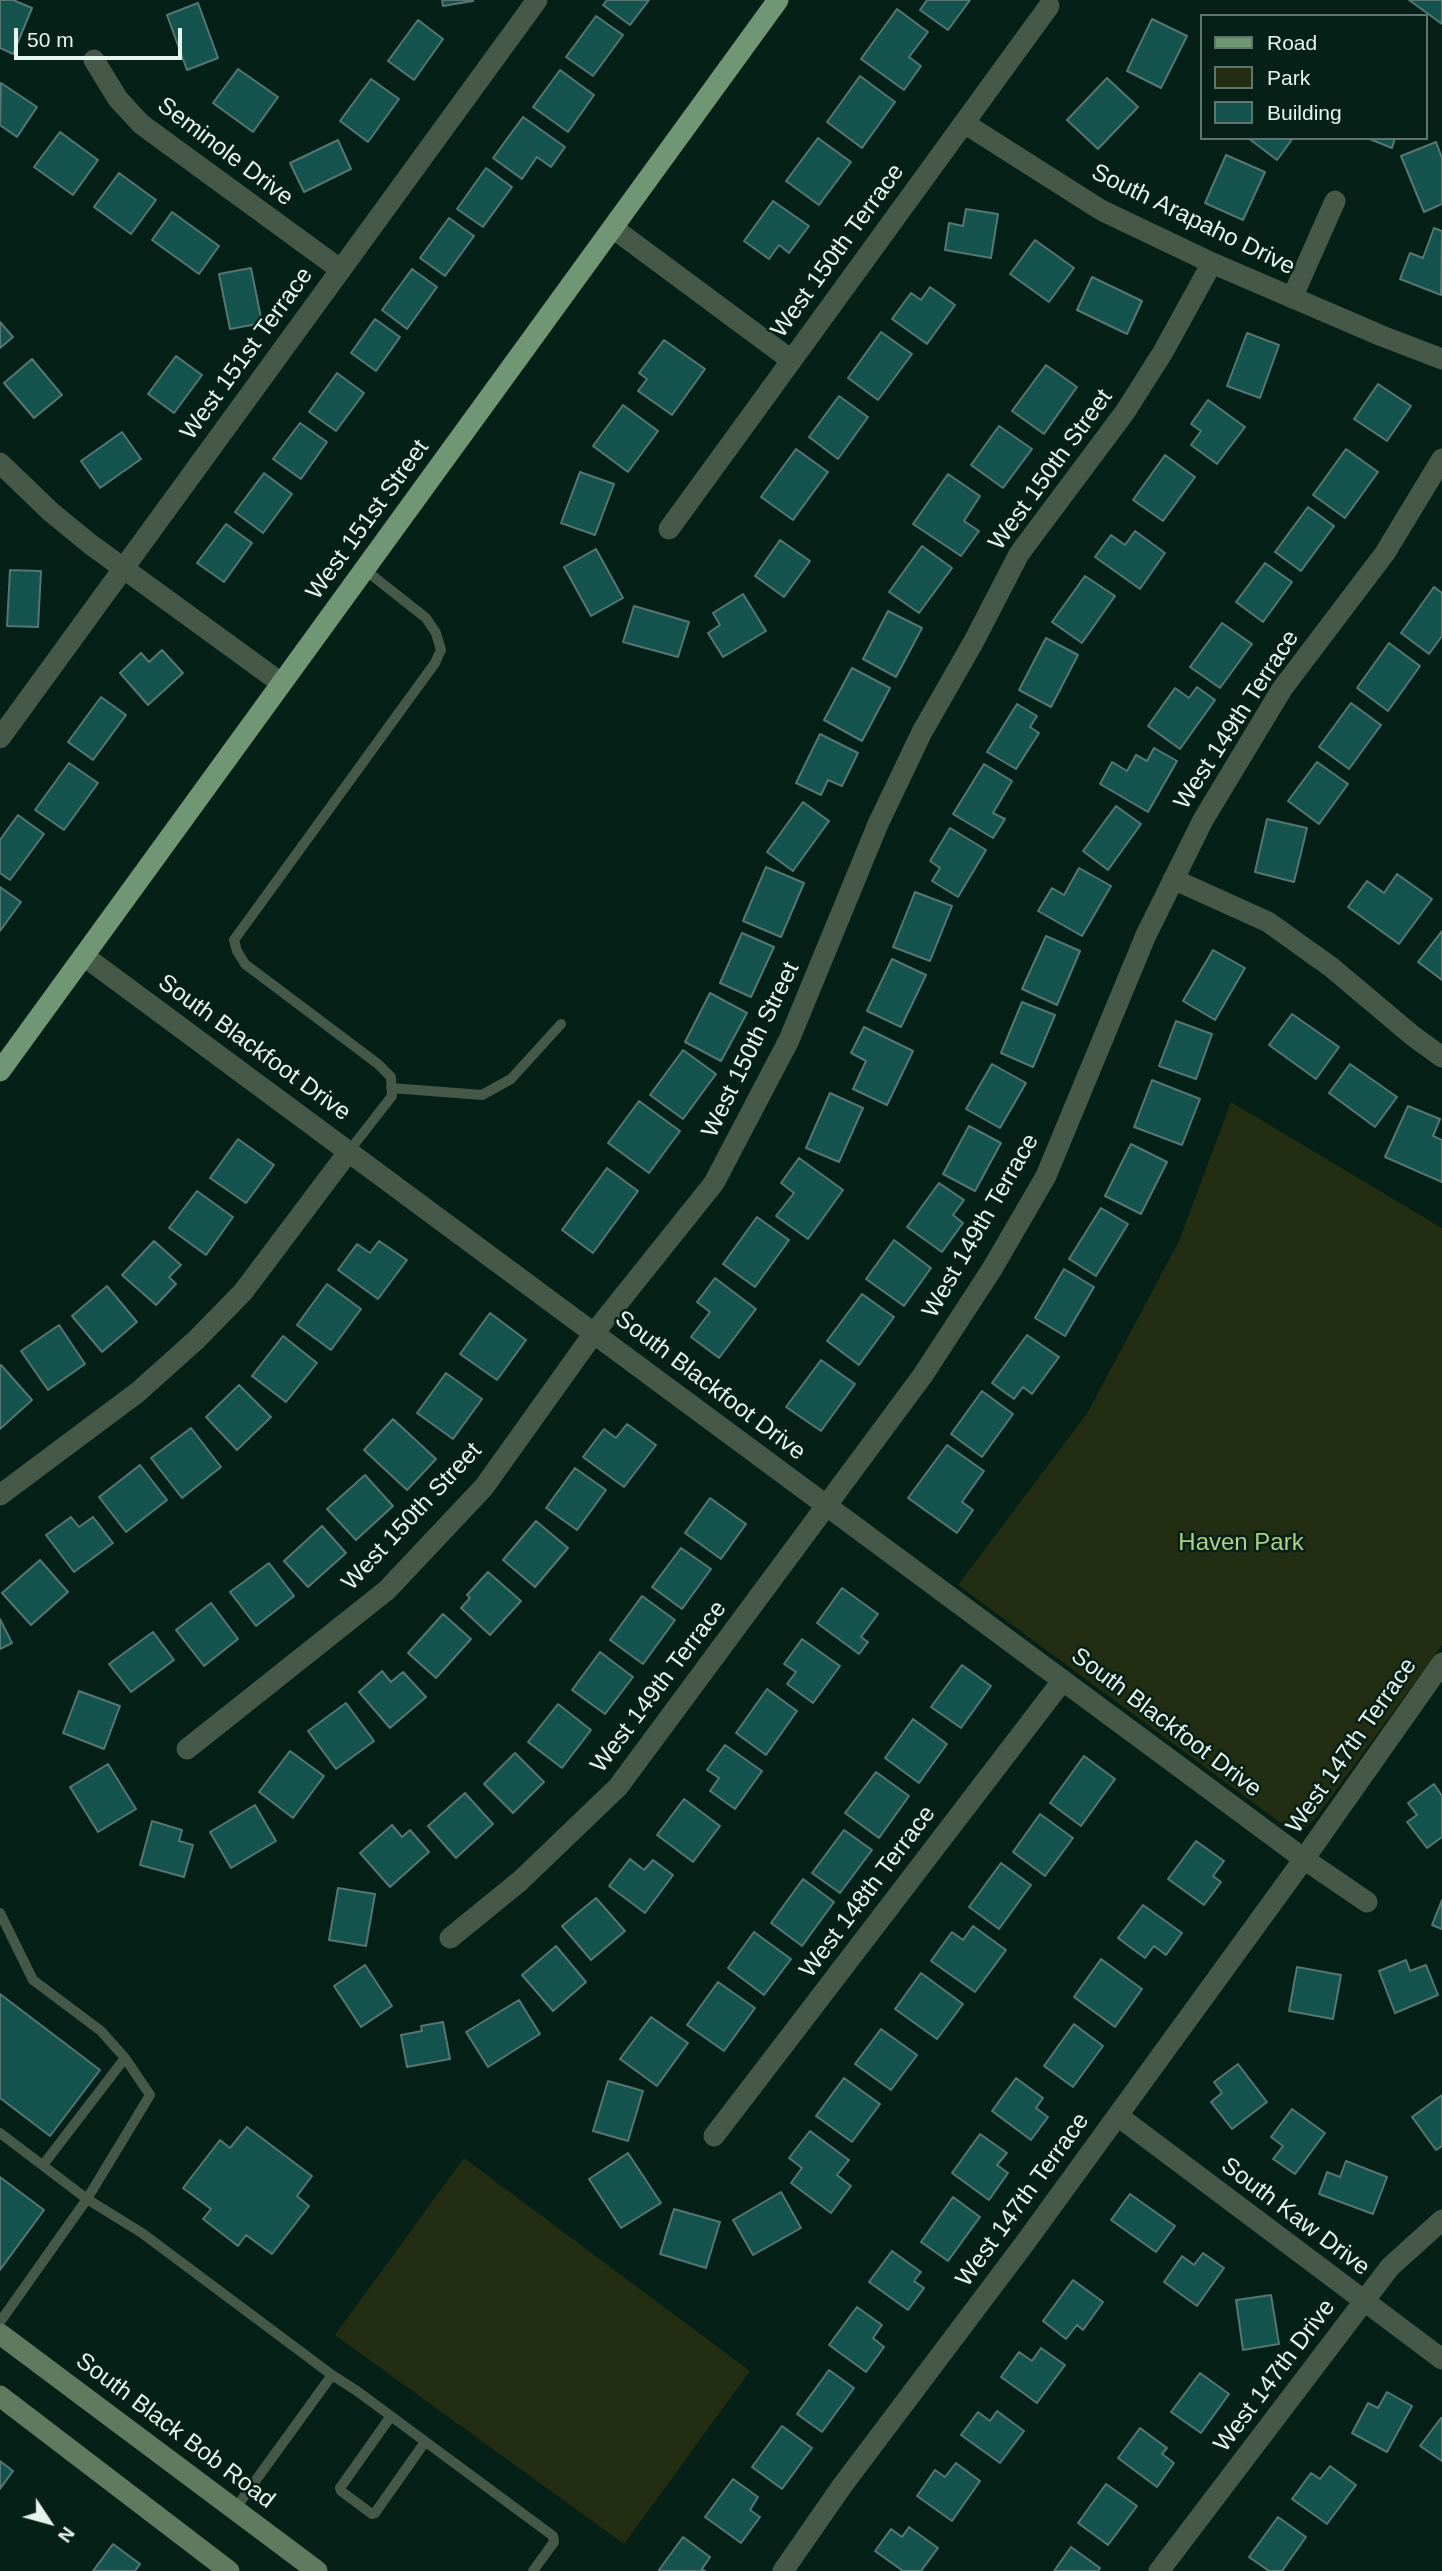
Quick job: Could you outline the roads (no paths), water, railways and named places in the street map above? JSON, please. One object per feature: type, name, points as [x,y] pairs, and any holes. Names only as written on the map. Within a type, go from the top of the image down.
[{"type":"main road","name":"West 151st Street","points":[[0,1071],[778,0]]},
{"type":"main road","name":"South Black Bob Road","points":[[0,2334],[317,2571]]},
{"type":"main road","points":[[0,2396],[216,2567]]},
{"type":"street","name":"West 151st Terrace","points":[[0,738],[537,0]]},
{"type":"street","name":"West 150th Terrace","points":[[668,528],[1049,6]]},
{"type":"street","name":"Seminole Drive","points":[[94,60],[118,99],[141,124],[341,270]]},
{"type":"street","name":"South Arapaho Drive","points":[[964,123],[1101,210],[1292,298],[1442,359]]},
{"type":"street","name":"South Arapaho Drive","points":[[1292,298],[1335,201]]},
{"type":"street","points":[[613,228],[791,360]]},
{"type":"street","name":"West 150th Street","points":[[187,1749],[387,1590],[484,1487],[594,1333],[714,1184],[789,1040],[878,824],[922,732],[974,641],[1019,554],[1125,412],[1163,352],[1212,263]]},
{"type":"street","name":"West 149th Terrace","points":[[450,1938],[520,1881],[618,1787],[923,1375],[992,1269],[1046,1176],[1146,935],[1203,820],[1282,689],[1385,553],[1442,459]]},
{"type":"street","points":[[0,463],[51,512],[281,683]]},
{"type":"street","points":[[1173,879],[1268,922],[1331,967],[1413,1037],[1442,1057]]},
{"type":"street","name":"South Blackfoot Drive","points":[[84,956],[1304,1858]]},
{"type":"street","points":[[0,1495],[138,1392],[195,1340],[243,1292],[349,1151]]},
{"type":"street","name":"West 147th Terrace","points":[[783,2571],[842,2486],[1118,2116],[1442,1663]]},
{"type":"street","name":"West 148th Terrace","points":[[714,2136],[1063,1680]]},
{"type":"street","name":"West 147th Terrace","points":[[1304,1858],[1367,1902]]},
{"type":"street","name":"South Kaw Drive","points":[[1118,2116],[1442,2359]]},
{"type":"street","name":"West 147th Drive","points":[[1159,2571],[1390,2267],[1442,2220]]},
{"type":"lane","points":[[349,1151],[392,1096],[391,1077],[378,1064],[245,964],[234,940],[435,663],[441,650],[436,633],[426,618],[364,569]]},
{"type":"lane","points":[[391,1087],[482,1095],[511,1079],[561,1024]]},
{"type":"lane","points":[[0,1913],[33,1980],[102,2031],[125,2058],[150,2095],[87,2199],[0,2322]]},
{"type":"lane","points":[[43,2165],[125,2058]]},
{"type":"lane","points":[[0,2133],[87,2199],[142,2233],[553,2536],[554,2542],[533,2571]]},
{"type":"lane","points":[[235,2509],[332,2375]]},
{"type":"lane","points":[[391,2416],[340,2488],[341,2491],[372,2514],[375,2513],[425,2442]]},
{"type":"park label","name":"Haven Park","points":[[1241,1543]]}]
